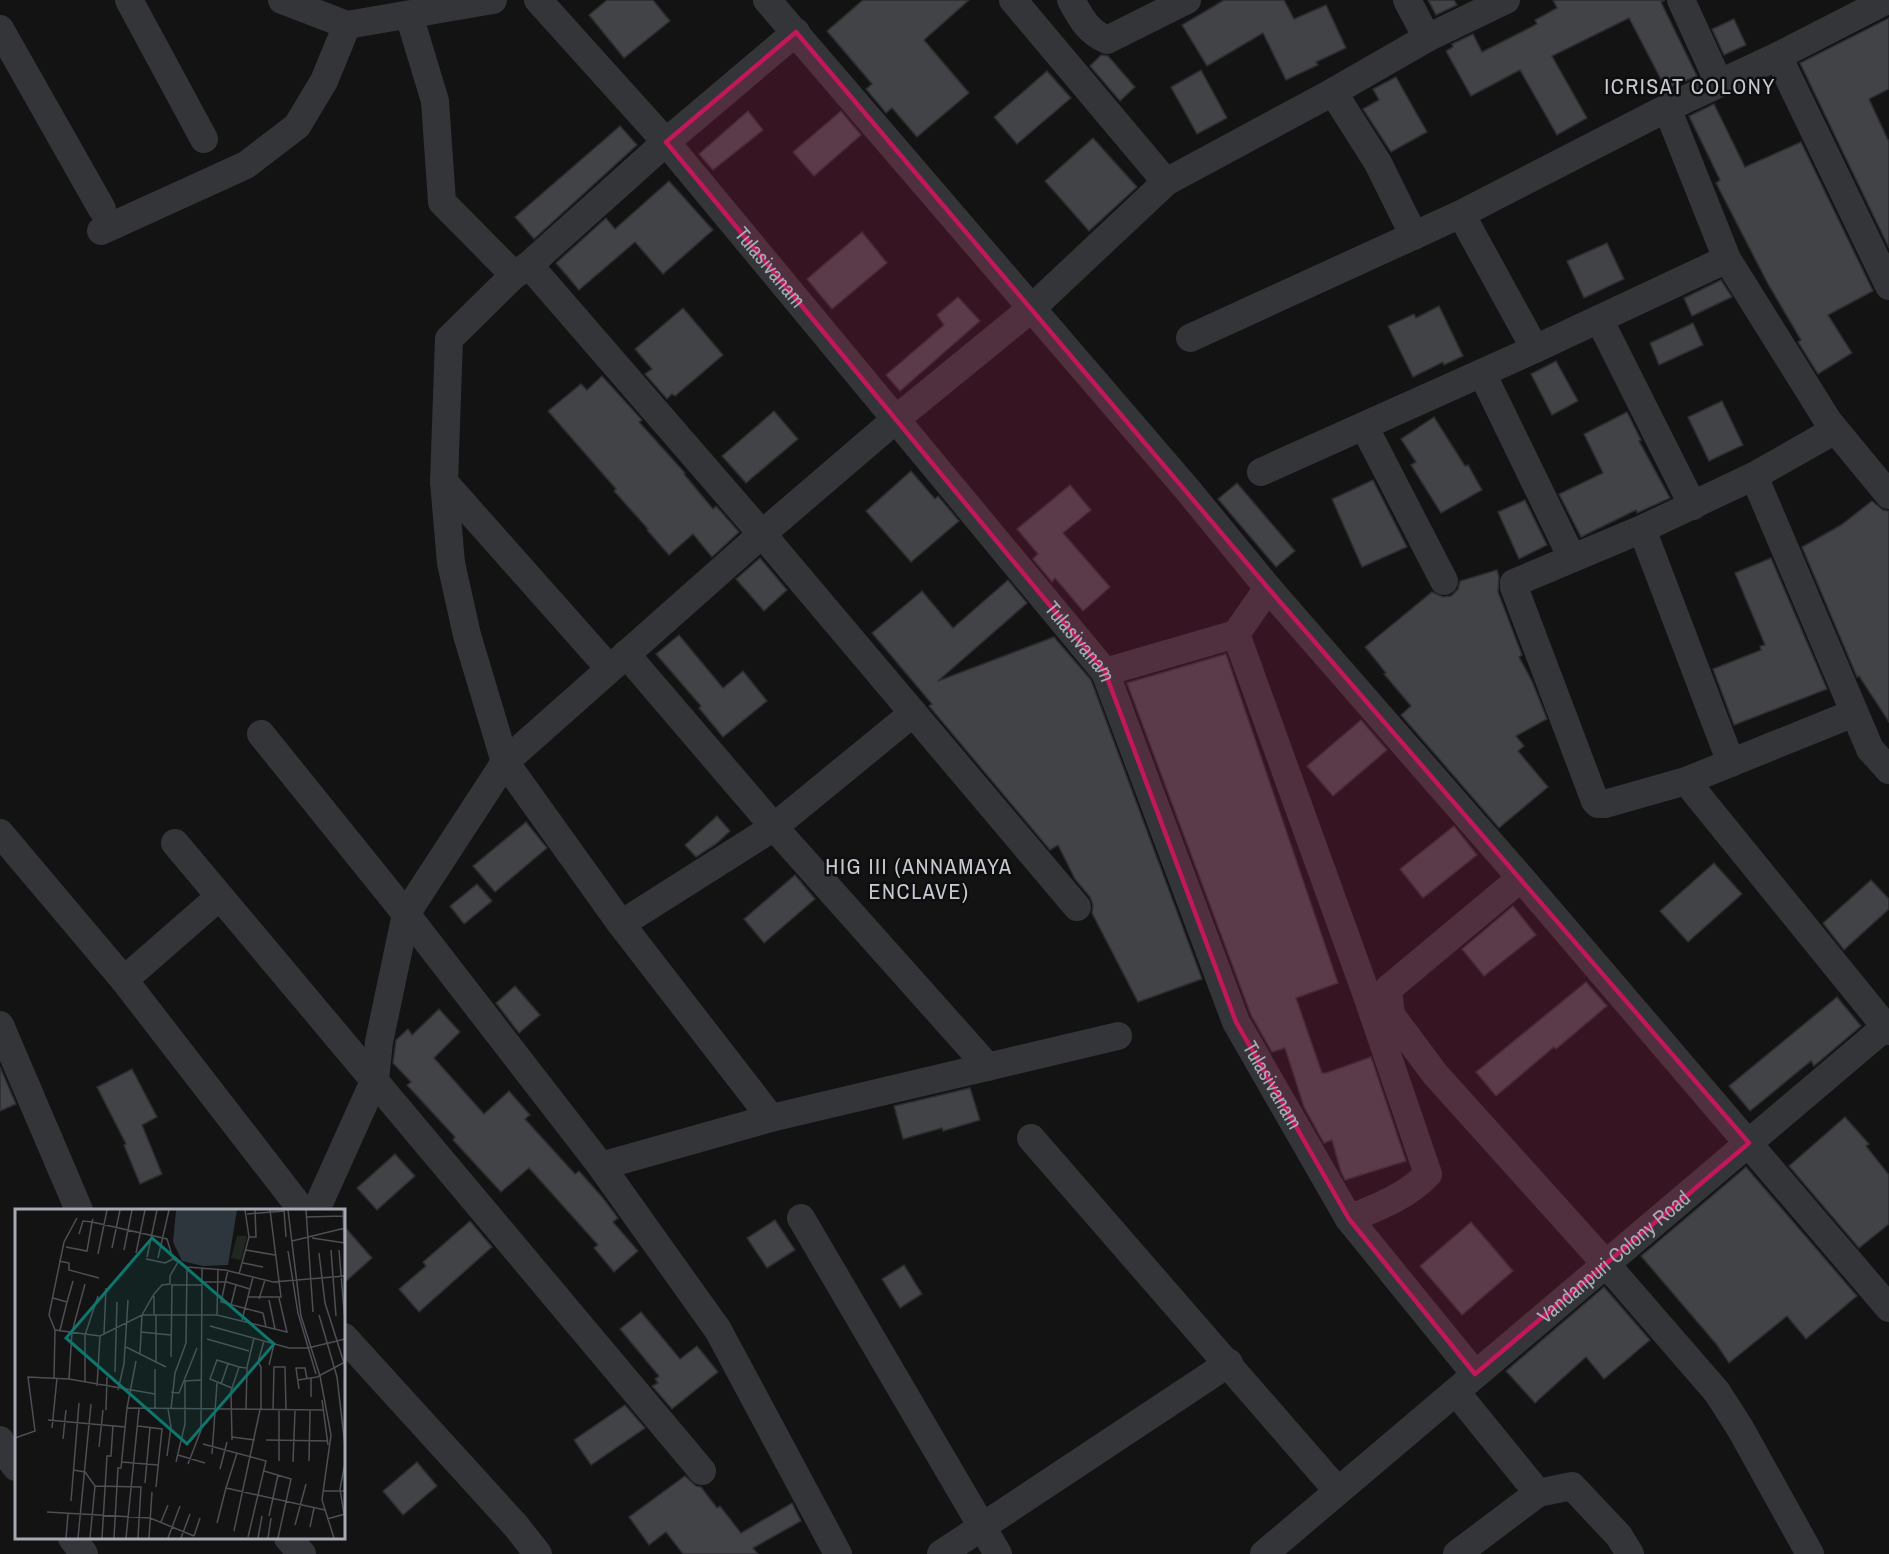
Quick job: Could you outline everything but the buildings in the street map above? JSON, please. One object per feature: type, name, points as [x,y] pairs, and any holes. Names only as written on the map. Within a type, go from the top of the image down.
[{"type":"street","points":[[129,0],[204,139]]},
{"type":"street","points":[[282,0],[347,25],[493,0]]},
{"type":"street","name":"Tulasivanam","points":[[538,0],[666,142],[1105,672],[1236,1023],[1349,1219],[1466,1383],[1538,1493]]},
{"type":"street","points":[[1013,0],[1166,182]]},
{"type":"street","points":[[1071,0],[1084,25],[1096,35],[1107,40],[1187,0]]},
{"type":"street","points":[[1407,0],[1427,38]]},
{"type":"street","points":[[316,1209],[375,1079],[379,1042],[406,914],[505,762],[762,534],[895,420],[1032,308],[1166,182],[1333,92],[1427,38],[1506,0]]},
{"type":"street","points":[[1681,0],[1719,83]]},
{"type":"street","points":[[1190,338],[1461,214],[1667,108],[1778,56],[1887,0]]},
{"type":"street","points":[[776,3],[795,32],[1187,489],[1268,588],[1521,878],[1889,1308]]},
{"type":"street","points":[[409,15],[435,101],[442,202],[522,270],[762,534],[1077,907]]},
{"type":"street","points":[[0,29],[101,220],[246,165],[297,126],[324,81],[347,25]]},
{"type":"street","points":[[771,1118],[621,924],[505,762],[466,635],[451,563],[444,482],[449,339],[522,270],[666,142],[795,32]]},
{"type":"street","points":[[1778,56],[1889,286]]},
{"type":"street","points":[[1333,92],[1378,163],[1414,236]]},
{"type":"street","points":[[1667,108],[1727,259],[1835,430],[1889,495]]},
{"type":"street","points":[[1461,214],[1535,349]]},
{"type":"street","points":[[1261,472],[1535,349],[1727,259]]},
{"type":"street","points":[[1599,319],[1693,506]]},
{"type":"street","points":[[1482,373],[1572,558]]},
{"type":"street","points":[[1364,426],[1444,581]]},
{"type":"street","points":[[1835,430],[1754,476],[1693,506],[1642,530],[1516,581],[1514,587],[1598,804],[1686,781],[1854,713]]},
{"type":"street","points":[[1754,476],[1870,749],[1889,770]]},
{"type":"street","points":[[444,482],[618,661],[774,827],[987,1067]]},
{"type":"street","points":[[1642,530],[1731,763]]},
{"type":"street","points":[[1105,672],[1236,633],[1268,588]]},
{"type":"street","points":[[1236,633],[1365,990],[1428,1174],[1416,1186],[1394,1200],[1349,1219]]},
{"type":"street","points":[[621,924],[774,827],[913,713]]},
{"type":"street","points":[[261,734],[406,914],[601,1166],[718,1330],[838,1554]]},
{"type":"street","points":[[1686,781],[1888,1027]]},
{"type":"street","points":[[0,833],[124,980],[301,1209]]},
{"type":"street","points":[[175,843],[702,1471]]},
{"type":"street","points":[[1521,878],[1388,989],[1391,1015],[1435,1074],[1606,1264],[1717,1392],[1740,1428],[1810,1554]]},
{"type":"street","points":[[124,980],[219,897]]},
{"type":"street","points":[[0,1025],[79,1209]]},
{"type":"street","name":"Vandanpuri Colony Road","points":[[1264,1554],[1888,1027]]},
{"type":"street","points":[[601,1166],[771,1118],[1118,1036]]},
{"type":"street","points":[[1031,1138],[1229,1363],[1337,1490]]},
{"type":"street","points":[[801,1218],[998,1554]]},
{"type":"street","points":[[345,1338],[508,1517],[538,1554]]},
{"type":"street","points":[[941,1554],[1229,1363]]},
{"type":"street","points":[[1457,1554],[1538,1493],[1572,1486],[1619,1536],[1630,1554]]},
{"type":"street","points":[[73,1539],[84,1554]]},
{"type":"street","points":[[289,1539],[302,1554]]},
{"type":"highlighted area","points":[[796,32],[1268,588],[1749,1143],[1475,1374],[1349,1219],[1236,1022],[1105,672],[666,142]]},
{"type":"district","name":"ICRISAT COLONY","points":[[1690,86]]},
{"type":"district","name":"HIG III (ANNAMAYA ENCLAVE)","points":[[919,878]]}]
